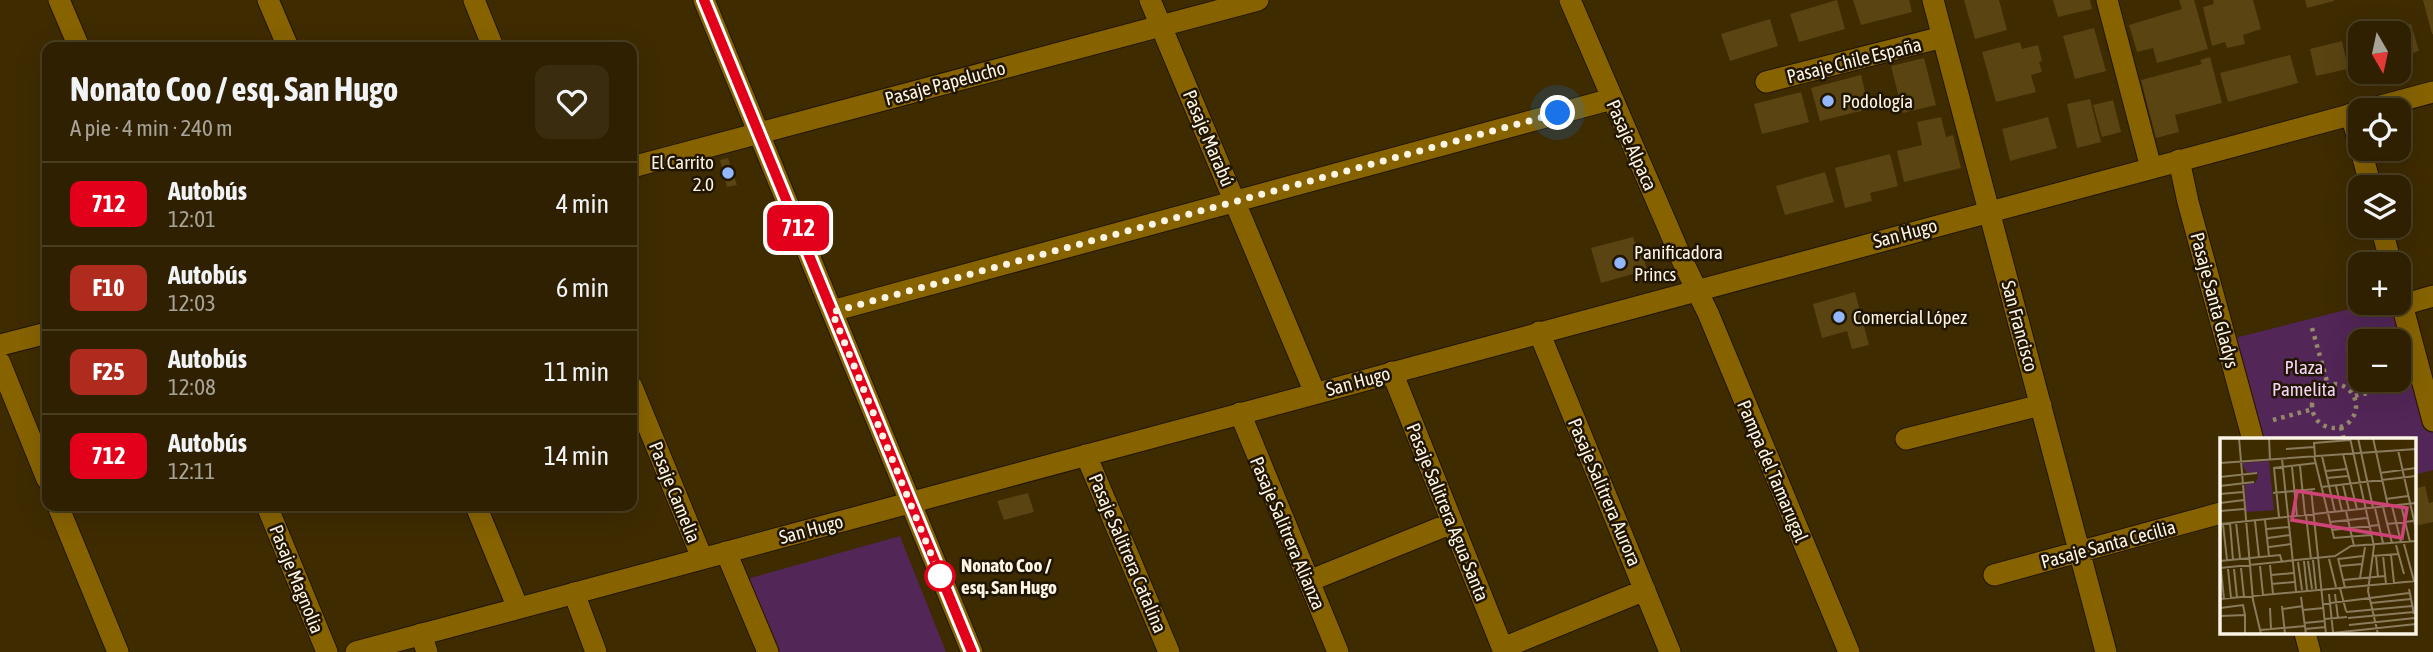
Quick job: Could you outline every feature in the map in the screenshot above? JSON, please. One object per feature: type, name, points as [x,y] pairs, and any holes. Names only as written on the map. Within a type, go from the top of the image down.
[{"type":"street","points":[[59,0],[77,42]]},
{"type":"street","points":[[268,0],[286,42]]},
{"type":"street","points":[[474,0],[491,42]]},
{"type":"street","points":[[704,0],[972,652]]},
{"type":"street","name":"Pasaje Marabú","points":[[1150,0],[1315,393]]},
{"type":"street","name":"Pasaje Papelucho","points":[[637,166],[1258,0]]},
{"type":"street","name":"Pasaje Alpaca","points":[[1570,0],[1697,289]]},
{"type":"street","name":"San Francisco","points":[[1933,0],[2106,652]]},
{"type":"street","points":[[2107,0],[2151,167]]},
{"type":"street","name":"Pasaje Chile España","points":[[1766,82],[1942,37]]},
{"type":"street","name":"San Hugo","points":[[2411,98],[2433,92]]},
{"type":"street","points":[[832,312],[1612,99]]},
{"type":"street","name":"San Hugo","points":[[356,652],[424,643],[518,608],[2348,115]]},
{"type":"street","name":"Pasaje Santa Gladys","points":[[2179,160],[2188,202],[2252,433]]},
{"type":"street","name":"Pampa del Tamarugal","points":[[1697,289],[1849,652]]},
{"type":"street","points":[[2411,298],[2433,296]]},
{"type":"street","points":[[2405,315],[2433,421]]},
{"type":"street","name":"Pasaje Salitrera Aurora","points":[[1539,332],[1671,652]]},
{"type":"street","points":[[0,345],[42,334]]},
{"type":"street","points":[[0,363],[42,467]]},
{"type":"street","name":"Pasaje Salitrera Agua Santa","points":[[1392,372],[1503,650]]},
{"type":"street","name":"Pasaje Camelia","points":[[637,399],[702,558]]},
{"type":"street","points":[[1906,439],[2041,405]]},
{"type":"street","name":"Pasaje Salitrera Alianza","points":[[1240,413],[1338,652]]},
{"type":"street","name":"Pasaje Salitrera Catalina","points":[[1086,454],[1169,652]]},
{"type":"street","points":[[60,511],[118,652]]},
{"type":"street","name":"Pasaje Magnolia","points":[[269,511],[327,652]]},
{"type":"street","points":[[478,511],[518,608]]},
{"type":"street","name":"Pasaje Santa Cecilia","points":[[1994,575],[2220,513]]},
{"type":"street","points":[[1309,581],[1452,523]]},
{"type":"street","points":[[726,552],[768,652]]},
{"type":"street","points":[[1503,650],[1645,590]]},
{"type":"street","points":[[573,593],[596,652]]},
{"type":"street","points":[[2305,634],[2310,652]]},
{"type":"path","points":[[2312,328],[2328,385]]},
{"type":"path","points":[[2354,397],[2422,379]]},
{"type":"path","points":[[2338,384],[2344,387],[2357,403],[2354,417],[2341,427],[2328,428],[2316,419],[2314,398],[2318,391],[2328,385],[2338,384]]},
{"type":"path","points":[[2252,433],[2313,409]]},
{"type":"path","points":[[2341,427],[2344,438]]},
{"type":"green space","name":"Plaza Pamelita","points":[[2348,309],[2348,315],[2395,315],[2400,329],[2348,329],[2348,392],[2411,392],[2411,359],[2433,421],[2433,470],[2416,474],[2416,438],[2253,438],[2235,338]]},
{"type":"green space","points":[[900,536],[946,652],[779,652],[747,579]]},
{"type":"building","points":[[1837,0],[1845,29],[1799,42],[1790,14]]},
{"type":"building","points":[[1853,0],[1909,0],[1912,12],[1861,25]]},
{"type":"building","points":[[1964,0],[1999,0],[2007,30],[1975,39]]},
{"type":"building","points":[[2053,0],[2090,0],[2092,9],[2058,17]]},
{"type":"building","points":[[2179,0],[2194,0],[2208,49],[2157,63],[2153,48],[2137,52],[2129,25],[2182,9]]},
{"type":"building","points":[[2213,0],[2253,0],[2261,29],[2243,35],[2245,44],[2227,48],[2225,42],[2212,46],[2203,7],[2214,4]]},
{"type":"building","points":[[2305,0],[2334,0],[2334,1],[2307,8]]},
{"type":"building","points":[[2423,0],[2433,0],[2433,34],[2432,34]]},
{"type":"building","points":[[1770,19],[1778,46],[1730,61],[1721,34]]},
{"type":"building","points":[[2412,27],[2419,51],[2412,53]]},
{"type":"building","points":[[2094,28],[2106,71],[2075,79],[2063,36]]},
{"type":"building","points":[[2342,41],[2348,69],[2316,76],[2310,49]]},
{"type":"building","points":[[2020,42],[2022,49],[2038,45],[2042,72],[2031,75],[2036,92],[1996,102],[1982,52]]},
{"type":"building","points":[[2290,55],[2298,83],[2228,102],[2220,73]]},
{"type":"building","points":[[2210,57],[2222,103],[2175,115],[2179,132],[2156,138],[2141,80],[2202,64],[2200,60]]},
{"type":"building","points":[[1924,58],[1936,105],[1903,113],[1891,66]]},
{"type":"building","points":[[1861,75],[1869,109],[1820,121],[1811,88]]},
{"type":"building","points":[[1801,92],[1809,122],[1762,134],[1754,104]]},
{"type":"building","points":[[2090,99],[2101,142],[2077,148],[2067,104]]},
{"type":"building","points":[[2113,100],[2121,132],[2102,137],[2093,105]]},
{"type":"building","points":[[1941,117],[1946,137],[1953,135],[1961,168],[1904,182],[1897,151],[1922,145],[1917,122]]},
{"type":"building","points":[[2048,117],[2057,148],[2010,161],[2002,129]]},
{"type":"building","points":[[1890,154],[1898,186],[1870,193],[1872,201],[1845,208],[1835,168]]},
{"type":"building","name":"El Carrito 2.0","points":[[728,158],[737,185],[727,187],[720,160]]},
{"type":"building","points":[[1825,172],[1834,202],[1785,215],[1776,186]]},
{"type":"building","name":"Panificadora Princs","points":[[1633,237],[1639,256],[1643,255],[1647,270],[1601,283],[1591,248]]},
{"type":"building","name":"Comercial López","points":[[1855,292],[1869,345],[1852,349],[1847,331],[1822,338],[1813,304]]},
{"type":"building","points":[[2425,486],[2429,503],[2433,502],[2433,522],[2416,526],[2416,488]]},
{"type":"building","points":[[1028,493],[1034,512],[1004,520],[997,501]]},
{"type":"bus line","name":"712","points":[[704,0],[972,652]]},
{"type":"place","name":"Podología","points":[[1828,101]]},
{"type":"place","name":"El Carrito 2.0","points":[[728,173]]},
{"type":"place","name":"Panificadora Princs","points":[[1620,263]]},
{"type":"place","name":"Comercial López","points":[[1839,317]]},
{"type":"place","name":"Nonato Coo / esq. San Hugo","points":[[940,576]]},
{"type":"route","points":[[940,576],[832,312],[1558,113]]}]
